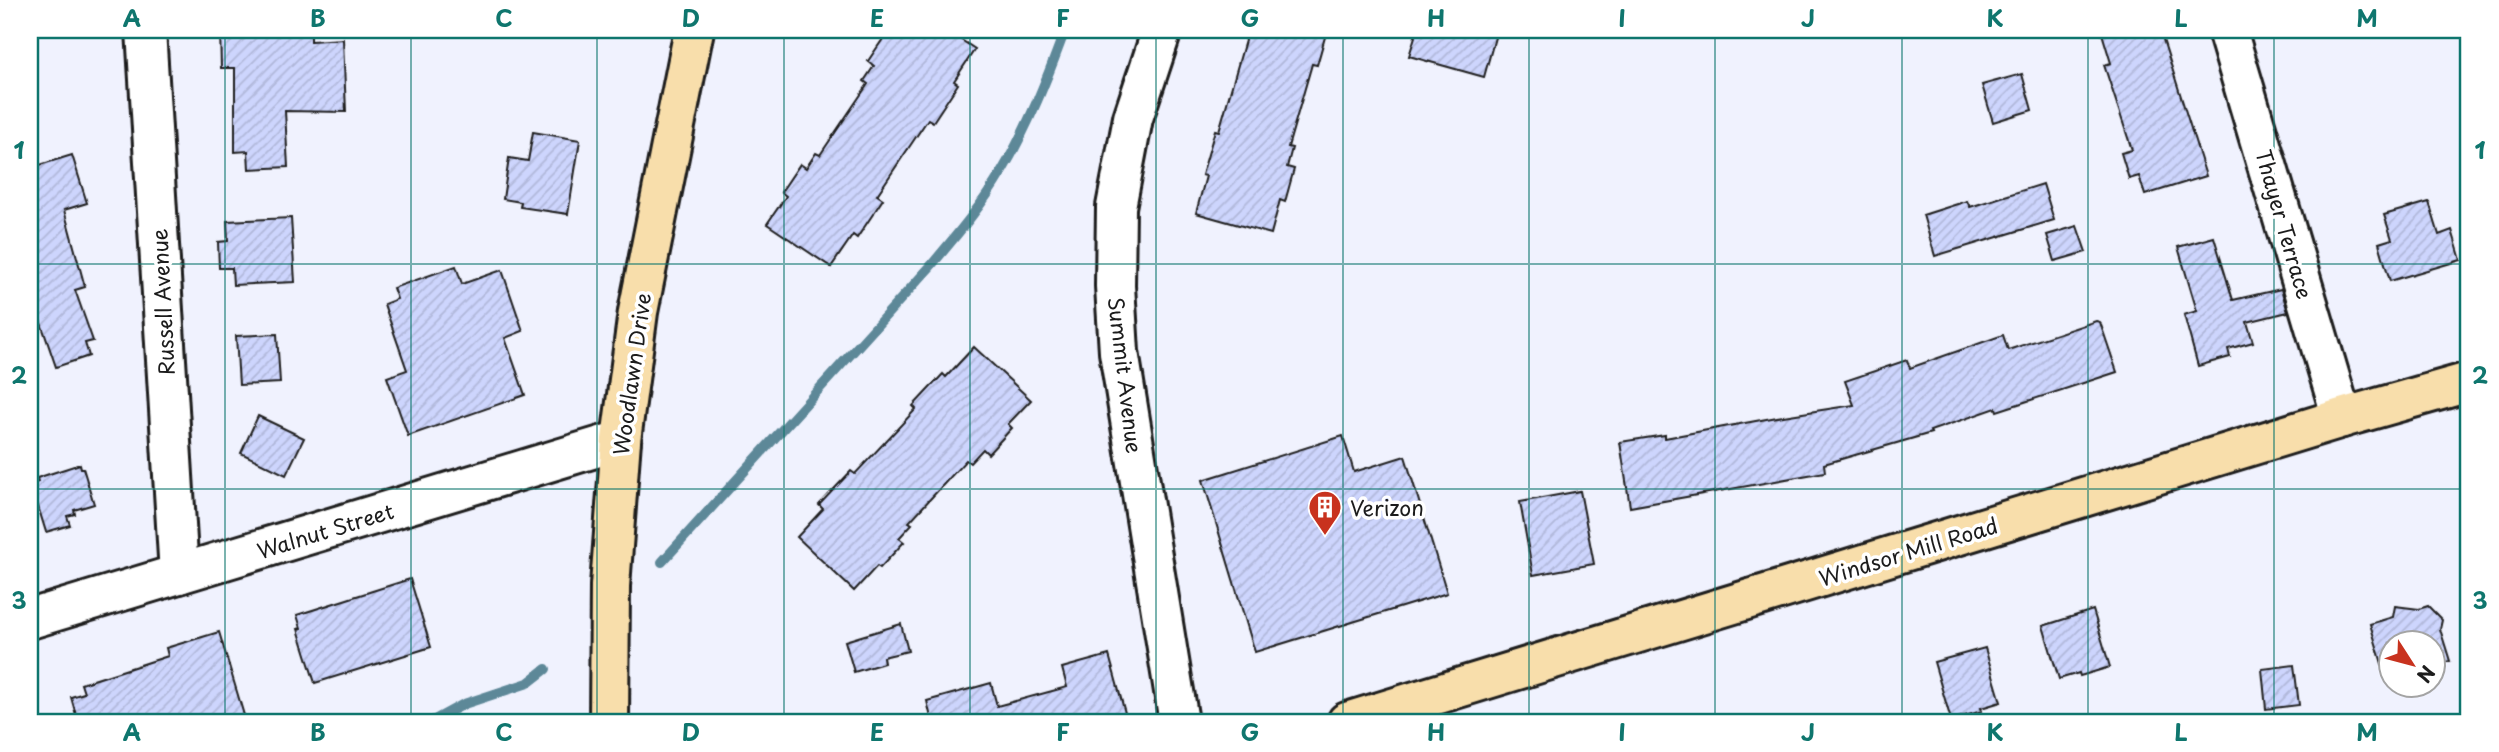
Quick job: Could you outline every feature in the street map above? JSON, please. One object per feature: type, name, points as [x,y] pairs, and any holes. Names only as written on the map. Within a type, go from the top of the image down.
[{"type":"main road","name":"Woodlawn Drive","points":[[609,722],[610,586],[621,440],[638,312],[694,30]]},
{"type":"main road","name":"Windsor Mill Road","points":[[1350,722],[2342,418],[2469,382]]},
{"type":"street","name":"Russell Avenue","points":[[146,30],[179,574]]},
{"type":"street","name":"Summit Avenue","points":[[1162,30],[1133,118],[1116,207],[1115,286],[1119,352],[1179,722]]},
{"type":"street","name":"Thayer Terrace","points":[[2227,30],[2342,418]]},
{"type":"street","name":"Walnut Street","points":[[30,619],[621,440]]},
{"type":"building","points":[[220,30],[311,30],[311,41],[343,39],[346,112],[285,111],[288,167],[249,169],[248,151],[235,152],[235,68],[221,68]]},
{"type":"building","points":[[889,30],[946,30],[975,49],[954,81],[958,84],[933,122],[928,119],[877,195],[883,199],[857,238],[853,235],[831,267],[767,224],[786,196],[781,192],[800,164],[806,168],[816,153],[820,155],[868,84],[864,81],[874,66],[868,61]]},
{"type":"building","points":[[1248,30],[1327,30],[1317,65],[1312,64],[1288,147],[1292,148],[1287,167],[1294,169],[1285,202],[1280,200],[1271,234],[1196,213],[1206,176],[1202,175],[1215,130],[1219,131]]},
{"type":"building","points":[[1417,30],[1497,30],[1484,77],[1409,56]]},
{"type":"building","points":[[2101,30],[2160,30],[2206,176],[2145,195],[2139,176],[2129,179],[2121,153],[2132,150],[2104,65],[2111,63]]},
{"type":"building","points":[[2022,74],[2032,110],[1993,122],[1982,85]]},
{"type":"building","points":[[533,132],[580,140],[568,214],[520,207],[521,202],[503,199],[509,158],[528,161]]},
{"type":"building","points":[[72,155],[87,203],[64,210],[85,287],[75,290],[93,341],[85,343],[89,356],[56,367],[30,291],[30,168]]},
{"type":"building","points":[[2043,184],[2054,220],[1935,256],[1923,215],[1967,201],[1970,207]]},
{"type":"building","points":[[2429,202],[2439,235],[2452,230],[2461,260],[2390,281],[2379,243],[2392,239],[2384,215]]},
{"type":"building","points":[[291,218],[295,282],[233,285],[232,268],[219,268],[218,242],[228,241],[227,221]]},
{"type":"building","points":[[2077,226],[2086,252],[2055,261],[2047,235]]},
{"type":"building","points":[[2214,237],[2233,300],[2281,289],[2288,312],[2247,322],[2253,342],[2228,349],[2230,357],[2198,366],[2184,315],[2197,311],[2178,247]]},
{"type":"building","points":[[456,266],[462,284],[502,270],[523,331],[505,338],[525,395],[408,436],[387,377],[407,370],[384,304],[397,299],[393,288]]},
{"type":"building","points":[[2096,321],[2100,322],[2117,372],[1997,411],[1996,408],[1930,431],[1931,433],[1824,464],[1825,472],[1630,507],[1620,442],[1665,435],[1665,438],[1854,405],[1845,381],[1907,360],[1910,368],[2003,335],[2008,350]]},
{"type":"building","points":[[277,334],[280,383],[239,385],[236,336]]},
{"type":"building","points":[[974,347],[1031,400],[1008,424],[1012,428],[988,454],[983,449],[970,463],[966,460],[909,522],[912,524],[899,538],[904,542],[854,591],[797,537],[823,509],[819,505],[851,471],[855,474],[916,409],[913,406],[943,374],[946,377]]},
{"type":"building","points":[[258,416],[304,438],[286,475],[241,453]]},
{"type":"building","name":"Verizon","points":[[1343,436],[1354,472],[1405,456],[1447,593],[1255,652],[1203,480]]},
{"type":"building","points":[[80,464],[94,504],[74,510],[75,514],[67,516],[70,525],[46,532],[31,484],[38,482],[37,478]]},
{"type":"building","points":[[1580,491],[1594,564],[1533,575],[1520,502]]},
{"type":"building","points":[[410,579],[431,647],[315,683],[298,629],[301,628],[297,615]]},
{"type":"building","points":[[2395,606],[2419,609],[2428,606],[2442,620],[2440,630],[2376,630],[2376,644],[2370,624],[2393,617]]},
{"type":"building","points":[[2093,610],[2110,667],[2059,679],[2043,626]]},
{"type":"building","points":[[901,624],[908,651],[883,657],[884,663],[854,672],[845,641]]},
{"type":"building","points":[[219,632],[246,722],[78,722],[71,697],[84,693],[81,684],[168,656],[166,648]]},
{"type":"building","points":[[1985,648],[2001,702],[1951,720],[1934,662]]},
{"type":"building","points":[[1109,655],[1125,713],[1118,716],[1120,722],[932,722],[927,701],[991,683],[997,706],[1067,687],[1062,668]]},
{"type":"building","points":[[2294,665],[2299,705],[2266,709],[2262,669]]},
{"type":"waterway","points":[[662,562],[929,268],[976,210],[1020,138],[1065,30]]},
{"type":"waterway","points":[[431,722],[464,704],[528,683],[546,669]]},
{"type":"place","name":"Verizon","points":[[1325,537]]}]
